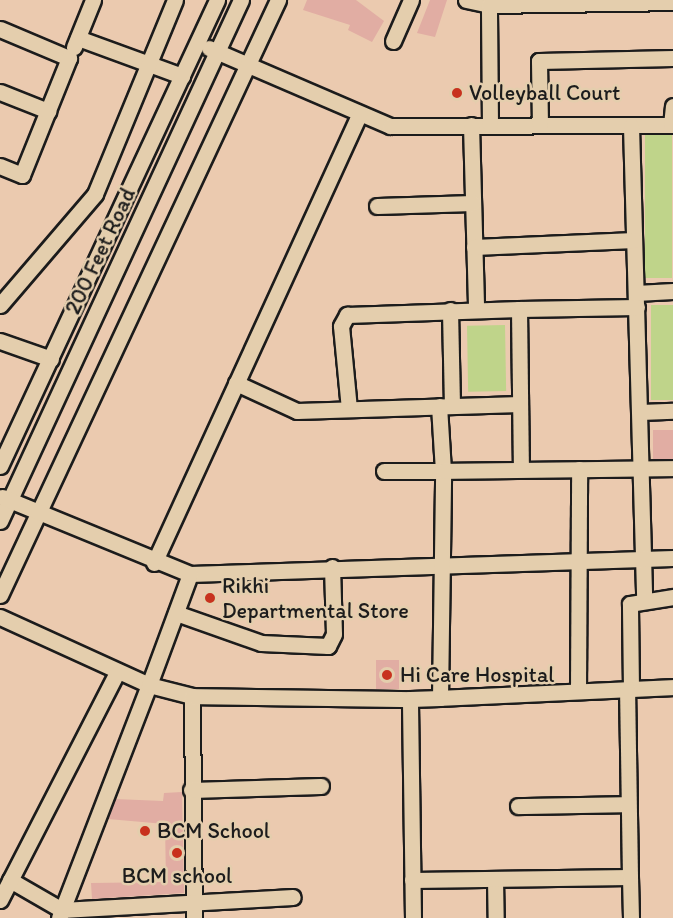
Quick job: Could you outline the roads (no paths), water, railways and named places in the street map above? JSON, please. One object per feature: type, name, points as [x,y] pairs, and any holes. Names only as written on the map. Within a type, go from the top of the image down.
[{"type":"street","points":[[0,166],[22,175],[93,0]]},
{"type":"street","points":[[0,305],[95,195],[175,0]]},
{"type":"street","points":[[0,466],[217,0]]},
{"type":"street","name":"200 Feet Road","points":[[0,520],[5,499],[241,0]]},
{"type":"street","points":[[0,595],[279,0]]},
{"type":"street","points":[[393,41],[411,0]]},
{"type":"street","points":[[466,0],[489,5],[673,2]]},
{"type":"street","points":[[489,5],[490,125]]},
{"type":"street","points":[[0,29],[69,58]]},
{"type":"street","points":[[78,38],[182,76]]},
{"type":"street","points":[[198,43],[359,115],[390,126],[672,125],[673,106]]},
{"type":"street","points":[[540,125],[539,61],[673,58]]},
{"type":"street","points":[[0,92],[48,111]]},
{"type":"street","points":[[153,563],[359,115]]},
{"type":"street","points":[[471,125],[476,309]]},
{"type":"street","points":[[631,126],[645,598]]},
{"type":"street","points":[[377,206],[473,203]]},
{"type":"street","points":[[474,247],[634,240]]},
{"type":"street","points":[[349,409],[342,319],[353,313],[519,309],[636,300],[673,291]]},
{"type":"street","points":[[519,309],[521,469]]},
{"type":"street","points":[[440,698],[439,564],[450,310]]},
{"type":"street","points":[[0,341],[51,359]]},
{"type":"street","points":[[236,383],[289,409],[520,404]]},
{"type":"street","points":[[640,412],[673,411]]},
{"type":"street","points":[[384,471],[673,468]]},
{"type":"street","points":[[578,691],[579,469]]},
{"type":"street","points":[[5,499],[153,563],[190,574],[332,567],[673,558]]},
{"type":"street","points":[[176,613],[261,643],[328,646],[334,634],[332,567]]},
{"type":"street","points":[[60,914],[190,574]]},
{"type":"street","points":[[631,918],[628,804],[628,610],[634,600],[673,597]]},
{"type":"street","points":[[0,617],[116,674],[192,696],[410,699],[673,687]]},
{"type":"street","points":[[0,900],[116,674]]},
{"type":"street","points":[[192,696],[191,790],[194,911]]},
{"type":"street","points":[[410,699],[413,918]]},
{"type":"street","points":[[191,790],[321,786]]},
{"type":"street","points":[[518,806],[628,804]]},
{"type":"street","points":[[412,880],[630,877]]},
{"type":"street","points":[[495,879],[496,918]]},
{"type":"street","points":[[10,880],[60,914],[194,911],[293,897]]},
{"type":"place","name":"Volleyball Court","points":[[457,93]]},
{"type":"place","name":"Rikhi Departmental Store","points":[[210,598]]},
{"type":"place","name":"Hi Care Hospital","points":[[387,675]]},
{"type":"place","name":"BCM School","points":[[145,831]]},
{"type":"place","name":"BCM school","points":[[177,853]]}]
